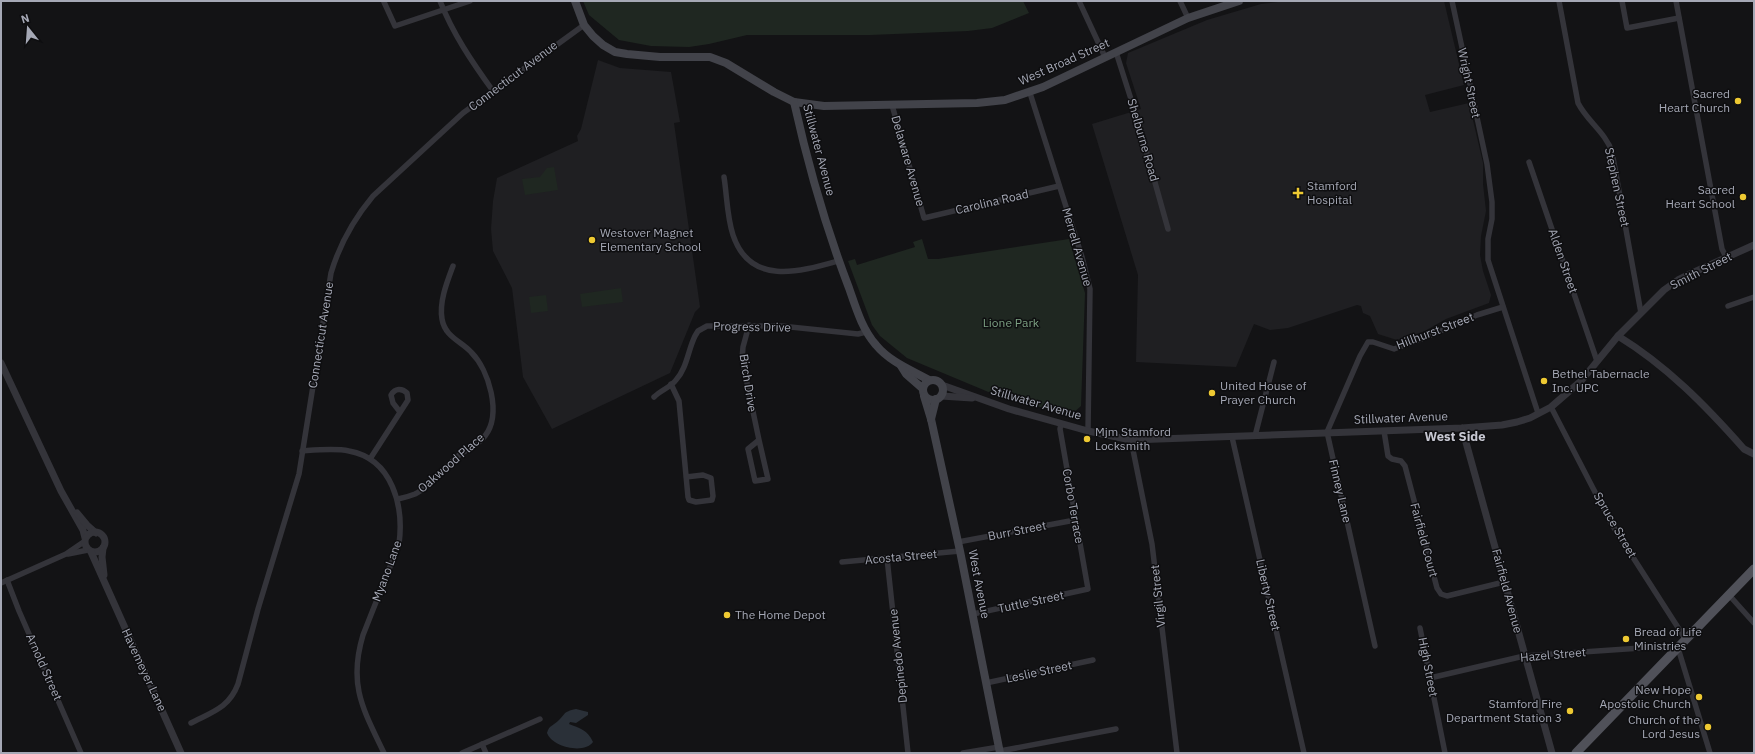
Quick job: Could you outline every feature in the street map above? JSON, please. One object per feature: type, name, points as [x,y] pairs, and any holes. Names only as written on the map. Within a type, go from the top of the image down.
[{"type":"main road","name":"Stillwater Avenue","points":[[575,1],[584,25],[603,45],[615,52],[660,57],[710,57],[726,63],[774,92],[794,102],[809,166],[838,261],[866,332],[878,347],[901,366],[929,380]]},
{"type":"main road","name":"West Broad Street","points":[[794,102],[824,106],[991,102],[1030,93],[1188,18],[1239,1]]},
{"type":"main road","name":"Stillwater Avenue","points":[[901,366],[906,374],[923,392]]},
{"type":"main road","points":[[929,380],[938,381],[942,385],[943,390],[939,398],[930,400],[923,392],[924,384],[929,380]]},
{"type":"main road","name":"West Avenue","points":[[923,392],[931,420],[960,551],[1000,750]]},
{"type":"main road","name":"West Avenue","points":[[931,420],[939,398]]},
{"type":"main road","points":[[1576,753],[1754,569]]},
{"type":"street","points":[[440,1],[460,43],[493,90]]},
{"type":"street","points":[[384,2],[395,26],[470,1]]},
{"type":"street","points":[[1079,1],[1105,57]]},
{"type":"street","points":[[1180,1],[1188,18]]},
{"type":"street","name":"Wright Street","points":[[1452,1],[1487,164],[1492,202],[1492,219],[1488,239],[1488,260],[1503,307]]},
{"type":"street","name":"Stephen Street","points":[[1559,1],[1578,103],[1582,111],[1606,140],[1612,152],[1641,313]]},
{"type":"street","points":[[1622,1],[1627,28],[1679,18]]},
{"type":"street","points":[[1676,1],[1722,249],[1726,257]]},
{"type":"street","name":"Connecticut Avenue","points":[[190,723],[226,704],[234,696],[266,582],[299,474],[331,273],[337,252],[344,236],[363,208],[392,178],[451,124],[493,90],[584,25]]},
{"type":"street","name":"Shelburne Road","points":[[1116,52],[1137,118],[1168,229]]},
{"type":"street","name":"Merrell Avenue","points":[[1030,93],[1090,289],[1088,430]]},
{"type":"street","name":"Delaware Avenue","points":[[892,105],[924,218]]},
{"type":"street","name":"Alden Street","points":[[1529,162],[1597,361]]},
{"type":"street","points":[[724,177],[733,235],[741,254],[755,266],[768,271],[784,272],[809,269],[838,261]]},
{"type":"street","name":"Carolina Road","points":[[924,218],[1059,186]]},
{"type":"street","name":"Smith Street","points":[[1618,336],[1678,280],[1754,245]]},
{"type":"street","name":"Oakwood Place","points":[[398,499],[415,494],[424,488],[460,455],[481,440],[489,429],[492,421],[489,382],[480,362],[471,351],[448,334],[442,320],[442,304],[446,283],[453,266]]},
{"type":"street","points":[[1728,306],[1754,297]]},
{"type":"street","points":[[1503,307],[1538,413]]},
{"type":"street","name":"Hillhurst Street","points":[[1327,432],[1360,356],[1368,342],[1373,342],[1394,349],[1477,315],[1503,307]]},
{"type":"street","name":"Progress Drive","points":[[654,398],[680,375],[692,341],[702,328],[712,325],[749,325],[781,326],[858,334],[866,332]]},
{"type":"street","name":"Birch Drive","points":[[749,325],[743,347],[742,359],[768,479],[755,482],[748,449],[759,440]]},
{"type":"street","points":[[1618,336],[1658,363],[1680,382],[1744,449],[1754,454]]},
{"type":"street","name":"Stillwater Avenue","points":[[942,385],[963,391],[974,398],[1061,424],[1131,440],[1462,428],[1510,424],[1530,418],[1551,407],[1581,381],[1618,336]]},
{"type":"street","points":[[1255,436],[1274,362]]},
{"type":"street","points":[[1,363],[68,504],[83,530],[85,546],[90,551]]},
{"type":"street","points":[[671,384],[679,401],[686,477],[689,500],[696,502],[712,500],[711,478],[703,475],[686,477]]},
{"type":"street","name":"Stillwater Avenue","points":[[939,398],[974,398]]},
{"type":"street","name":"Spruce Street","points":[[1551,407],[1612,523],[1686,640]]},
{"type":"street","points":[[370,459],[400,412]]},
{"type":"street","name":"Corbo Terrace","points":[[1061,424],[1060,429],[1088,589]]},
{"type":"street","name":"Fairfield Avenue","points":[[1462,428],[1552,753]]},
{"type":"street","name":"Fairfield Court","points":[[1384,431],[1388,456],[1392,459],[1402,461],[1405,466],[1437,588],[1441,594],[1446,596],[1457,594],[1504,582]]},
{"type":"street","name":"Finney Lane","points":[[1327,432],[1375,646]]},
{"type":"street","name":"Liberty Street","points":[[1232,437],[1304,753]]},
{"type":"street","name":"Virgil Street","points":[[1131,440],[1152,544],[1176,753]]},
{"type":"street","name":"Myano Lane","points":[[302,451],[349,451],[370,459],[389,479],[398,499],[400,531],[398,544],[363,634],[356,665],[357,685],[362,705],[384,753]]},
{"type":"street","points":[[66,554],[90,551],[98,552],[103,548],[104,542],[103,538],[86,525],[68,504]]},
{"type":"street","name":"Burr Street","points":[[958,542],[1075,520]]},
{"type":"street","points":[[1,583],[66,554],[85,540],[89,534],[96,533]]},
{"type":"street","name":"Havemeyer Lane","points":[[103,548],[102,557],[106,587]]},
{"type":"street","name":"Havemeyer Lane","points":[[90,551],[181,753]]},
{"type":"street","name":"Acosta Street","points":[[842,562],[960,551]]},
{"type":"street","name":"Depinedo Avenue","points":[[887,558],[908,753]]},
{"type":"street","name":"Arnold Street","points":[[7,580],[81,753]]},
{"type":"street","name":"Tuttle Street","points":[[973,614],[1088,589]]},
{"type":"street","points":[[1729,594],[1754,623]]},
{"type":"street","name":"High Street","points":[[1420,628],[1445,753]]},
{"type":"street","name":"Hazel Street","points":[[1430,678],[1524,656],[1641,648],[1678,648]]},
{"type":"street","points":[[1678,648],[1710,753]]},
{"type":"street","name":"Leslie Street","points":[[986,684],[1093,660]]},
{"type":"street","points":[[462,753],[540,719]]},
{"type":"street","points":[[963,753],[1000,750],[1116,728]]},
{"type":"street","points":[[482,744],[486,753]]},
{"type":"shaded area","name":"Stamford Hospital","points":[[1285,1],[1444,1],[1464,85],[1425,95],[1430,112],[1469,103],[1483,163],[1483,184],[1486,211],[1481,236],[1480,255],[1483,271],[1491,295],[1489,303],[1446,319],[1423,332],[1397,340],[1378,334],[1370,316],[1363,313],[1361,306],[1357,305],[1288,328],[1270,330],[1254,324],[1236,367],[1136,362],[1138,275],[1092,124],[1141,109],[1126,63],[1128,53],[1207,20],[1261,4]]},
{"type":"shaded area","name":"Westover Magnet Elementary School","points":[[598,60],[620,68],[671,72],[680,122],[674,123],[700,307],[695,312],[670,373],[552,429],[523,377],[512,288],[493,251],[491,229],[493,201],[497,178],[578,141],[577,136],[581,129]]},
{"type":"shaded area","points":[[576,709],[588,712],[588,715],[576,723],[570,722],[569,724],[583,730],[589,735],[593,742],[589,746],[583,748],[569,748],[562,746],[550,738],[547,733],[550,727],[568,711]]},
{"type":"green space","points":[[583,1],[1023,1],[1029,13],[992,28],[968,31],[870,35],[747,35],[689,47],[651,46],[619,40],[589,15]]},
{"type":"green space","points":[[554,167],[558,190],[525,195],[522,179],[540,177],[547,168]]},
{"type":"green space","name":"Lione Park","points":[[922,239],[928,259],[938,259],[1069,239],[1085,293],[1081,406],[1071,415],[998,396],[907,358],[880,336],[872,325],[848,261],[855,259],[857,265],[915,247],[913,242]]},
{"type":"green space","points":[[621,288],[623,302],[582,307],[580,294]]},
{"type":"green space","points":[[546,295],[548,311],[531,313],[529,297]]},
{"type":"place","name":"Sacred Heart Church","points":[[1738,101]]},
{"type":"place","name":"Stamford Hospital","points":[[1298,193]]},
{"type":"place","name":"Sacred Heart School","points":[[1743,197]]},
{"type":"place","name":"Westover Magnet Elementary School","points":[[592,240]]},
{"type":"place","name":"Bethel Tabernacle Inc. UPC","points":[[1544,381]]},
{"type":"place","name":"United House of Prayer Church","points":[[1212,393]]},
{"type":"place","name":"Mjm Stamford Locksmith","points":[[1087,439]]},
{"type":"place","name":"The Home Depot","points":[[727,615]]},
{"type":"place","name":"Bread of Life Ministries","points":[[1626,639]]},
{"type":"place","name":"New Hope Apostolic Church","points":[[1699,697]]},
{"type":"place","name":"Stamford Fire Department Station 3","points":[[1570,711]]},
{"type":"place","name":"Church of the Lord Jesus","points":[[1708,727]]},
{"type":"district","name":"West Side","points":[[1455,436]]}]
